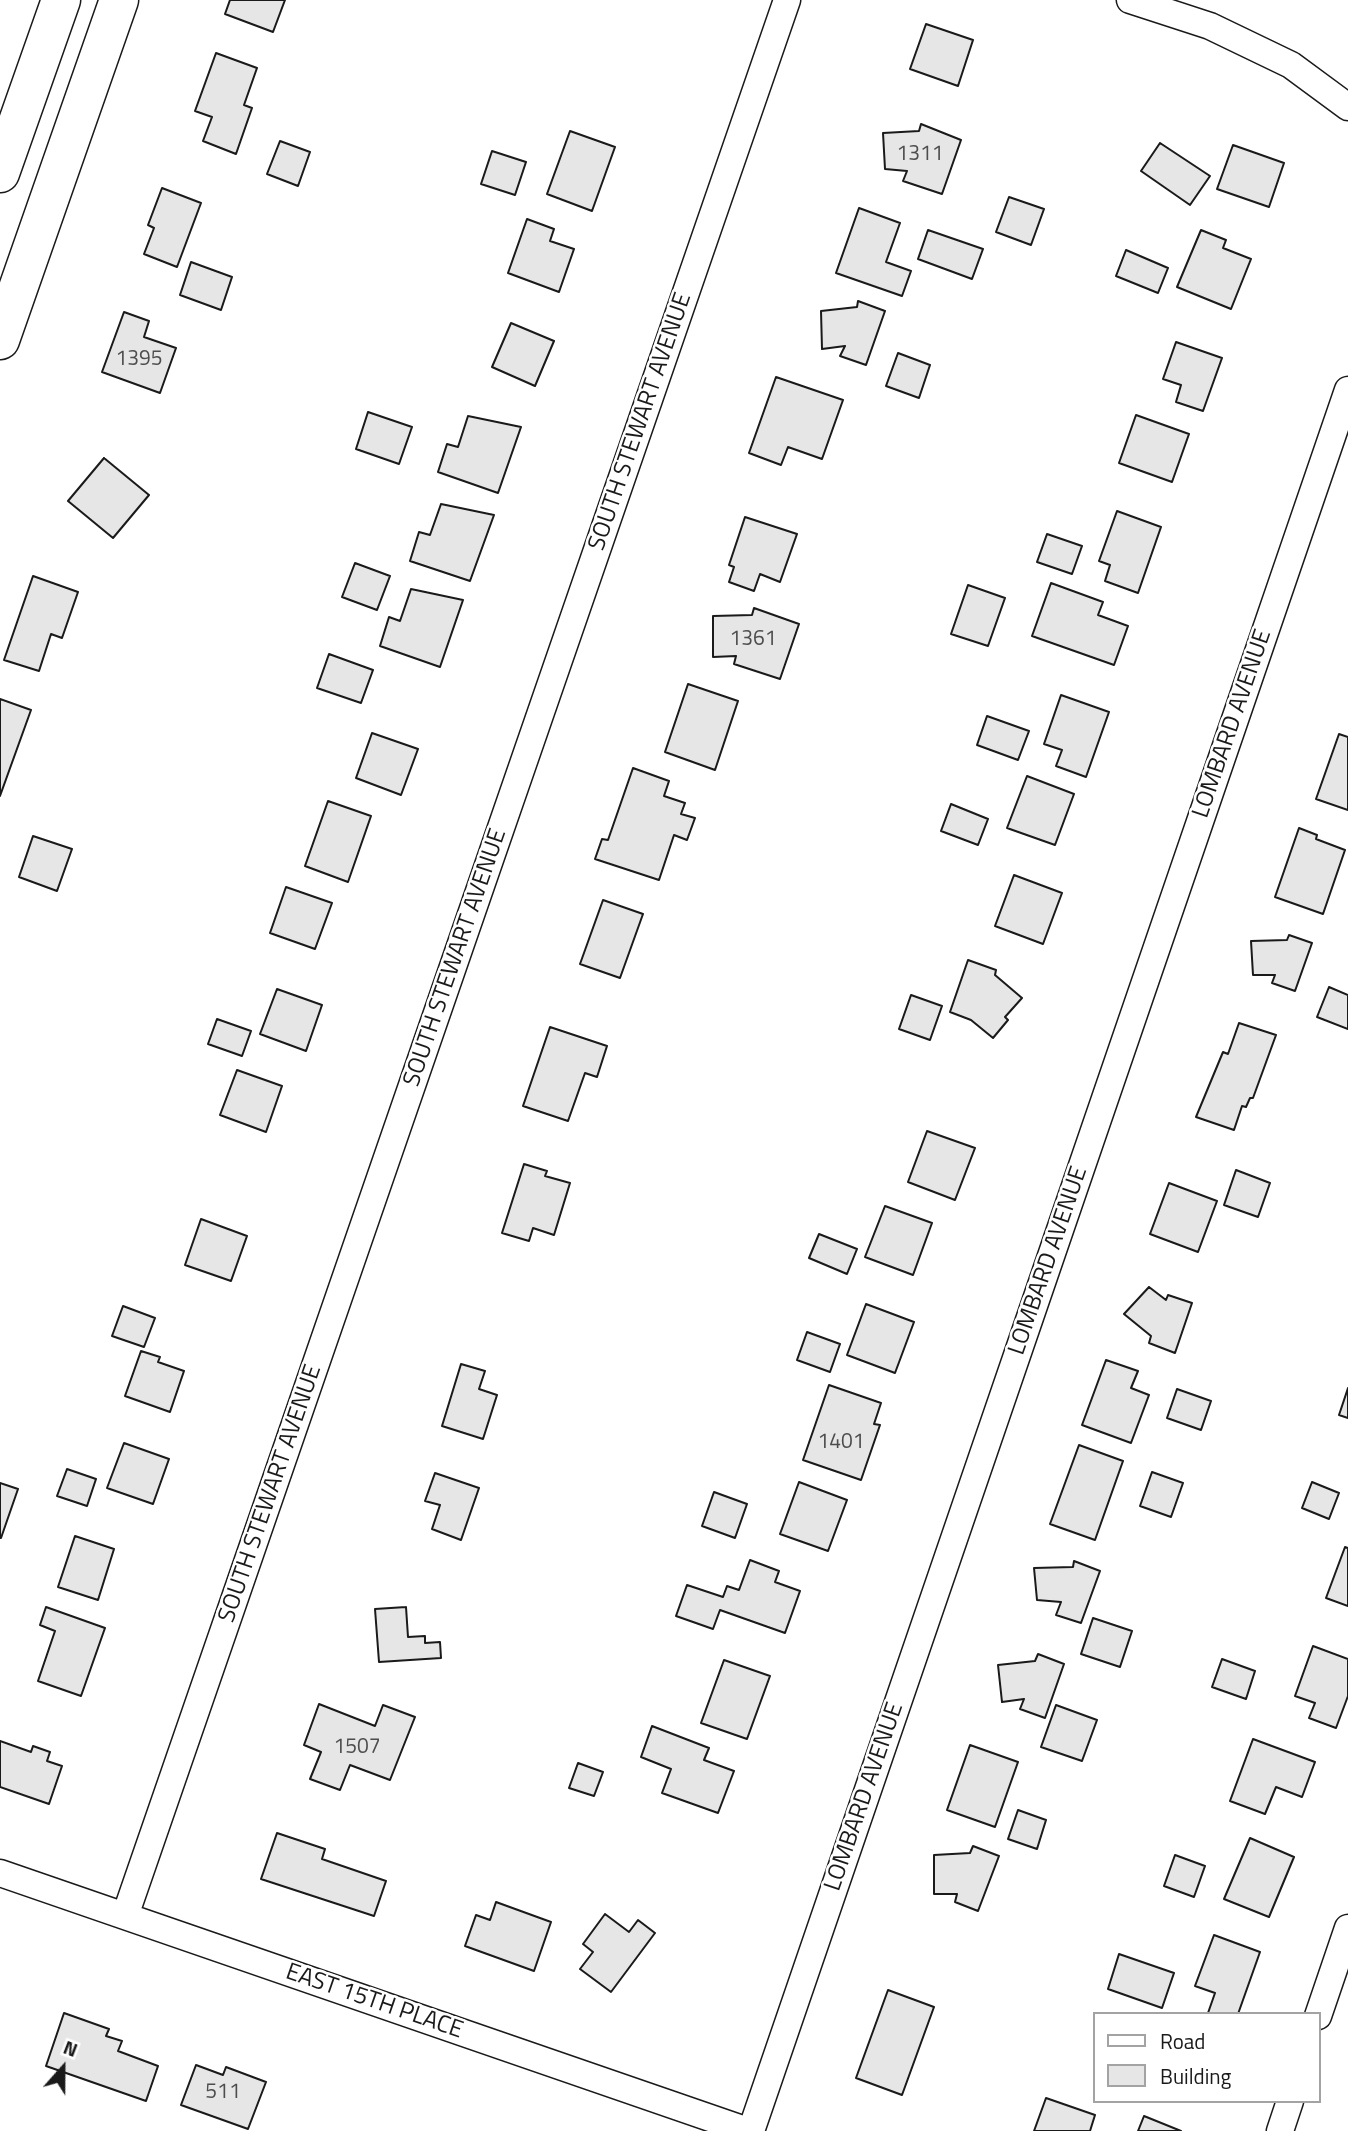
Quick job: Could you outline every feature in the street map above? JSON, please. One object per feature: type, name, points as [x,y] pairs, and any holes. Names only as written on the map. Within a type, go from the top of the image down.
[{"type":"main road","points":[[0,173],[61,0]]},
{"type":"main road","points":[[0,338],[119,0]]},
{"type":"street","name":"SOUTH STEWART AVENUE","points":[[125,1916],[787,0]]},
{"type":"street","points":[[1130,0],[1210,26],[1292,65],[1348,107]]},
{"type":"street","name":"LOMBARD AVENUE","points":[[749,2131],[1348,390]]},
{"type":"street","name":"EAST 15TH PLACE","points":[[0,1873],[749,2131]]},
{"type":"street","points":[[1319,2012],[1348,1928]]},
{"type":"street","points":[[1280,2131],[1289,2103]]},
{"type":"building","points":[[230,0],[285,0],[273,32],[225,14]]},
{"type":"building","points":[[926,24],[973,40],[958,86],[910,69]]},
{"type":"building","points":[[216,53],[257,68],[244,105],[252,108],[236,154],[203,141],[212,117],[195,111]]},
{"type":"building","points":[[921,124],[961,140],[942,194],[903,181],[907,171],[885,169],[883,133],[919,131]]},
{"type":"building","points":[[570,131],[615,147],[592,211],[547,194]]},
{"type":"building","points":[[280,141],[310,152],[298,186],[267,174]]},
{"type":"building","points":[[1160,143],[1210,176],[1190,205],[1141,171]]},
{"type":"building","points":[[1233,145],[1284,163],[1269,207],[1217,189]]},
{"type":"building","points":[[492,151],[526,162],[515,195],[481,184]]},
{"type":"building","points":[[162,188],[201,203],[177,267],[144,254],[154,228],[148,225]]},
{"type":"building","points":[[1009,197],[1044,209],[1031,245],[996,232]]},
{"type":"building","points":[[859,208],[900,223],[886,262],[911,271],[902,296],[836,273]]},
{"type":"building","points":[[527,219],[554,229],[550,241],[574,249],[559,292],[508,273]]},
{"type":"building","points":[[928,230],[983,249],[972,279],[918,259]]},
{"type":"building","points":[[1201,230],[1226,240],[1223,248],[1251,259],[1231,309],[1177,287]]},
{"type":"building","points":[[1126,250],[1168,268],[1158,293],[1116,276]]},
{"type":"building","points":[[191,262],[232,277],[221,310],[180,295]]},
{"type":"building","points":[[858,301],[885,311],[866,365],[840,356],[845,346],[822,349],[821,311],[857,307]]},
{"type":"building","points":[[124,312],[149,321],[144,337],[176,348],[160,393],[102,372]]},
{"type":"building","points":[[511,323],[554,341],[535,386],[492,367]]},
{"type":"building","points":[[1176,342],[1222,358],[1203,411],[1176,402],[1181,385],[1163,379]]},
{"type":"building","points":[[898,353],[930,365],[919,398],[886,386]]},
{"type":"building","points":[[776,377],[843,400],[822,459],[788,447],[781,465],[749,453]]},
{"type":"building","points":[[368,412],[412,427],[399,464],[356,449]]},
{"type":"building","points":[[1136,415],[1189,434],[1172,482],[1119,463]]},
{"type":"building","points":[[468,416],[521,427],[498,493],[438,472],[447,444],[458,447]]},
{"type":"building","points":[[104,458],[149,495],[113,538],[68,501]]},
{"type":"building","points":[[441,504],[494,515],[470,581],[410,561],[419,532],[430,535]]},
{"type":"building","points":[[1117,511],[1161,527],[1138,593],[1105,581],[1110,565],[1099,561]]},
{"type":"building","points":[[745,517],[797,534],[780,582],[760,574],[754,591],[729,582],[734,567],[729,565]]},
{"type":"building","points":[[1047,534],[1082,546],[1072,574],[1037,562]]},
{"type":"building","points":[[355,563],[390,576],[377,610],[342,597]]},
{"type":"building","points":[[33,576],[78,592],[62,638],[51,634],[39,671],[4,660]]},
{"type":"building","points":[[1051,583],[1103,602],[1098,615],[1128,626],[1114,665],[1032,636]]},
{"type":"building","points":[[968,585],[1005,598],[988,646],[951,634]]},
{"type":"building","points":[[411,589],[463,600],[440,667],[380,646],[389,617],[400,621]]},
{"type":"building","points":[[754,608],[799,624],[780,679],[734,664],[736,656],[713,657],[713,616],[752,615]]},
{"type":"building","points":[[329,654],[373,670],[361,703],[317,688]]},
{"type":"building","points":[[688,684],[738,701],[715,770],[665,752]]},
{"type":"building","points":[[1061,695],[1109,712],[1086,777],[1056,766],[1062,750],[1044,744]]},
{"type":"building","points":[[0,699],[31,710],[0,796]]},
{"type":"building","points":[[987,716],[1029,731],[1018,760],[977,745]]},
{"type":"building","points":[[372,733],[418,749],[401,795],[356,778]]},
{"type":"building","points":[[1339,734],[1348,737],[1348,810],[1316,799]]},
{"type":"building","points":[[633,768],[669,781],[664,796],[685,803],[681,814],[695,818],[687,840],[674,835],[659,880],[595,859],[602,839],[608,840]]},
{"type":"building","points":[[1027,776],[1074,794],[1055,845],[1007,828]]},
{"type":"building","points":[[328,801],[371,816],[348,882],[305,866]]},
{"type":"building","points":[[951,804],[988,819],[978,845],[941,831]]},
{"type":"building","points":[[1299,828],[1317,835],[1316,839],[1345,850],[1323,914],[1275,897]]},
{"type":"building","points":[[33,836],[72,849],[57,891],[19,877]]},
{"type":"building","points":[[1014,875],[1062,893],[1043,944],[995,926]]},
{"type":"building","points":[[286,887],[332,903],[315,949],[270,933]]},
{"type":"building","points":[[603,900],[643,914],[620,978],[580,964]]},
{"type":"building","points":[[1289,935],[1312,943],[1295,991],[1272,983],[1275,975],[1253,975],[1251,941],[1287,940]]},
{"type":"building","points":[[968,960],[996,970],[995,975],[1022,998],[1005,1017],[1008,1020],[993,1038],[971,1020],[950,1012]]},
{"type":"building","points":[[1329,987],[1348,995],[1348,1029],[1317,1017]]},
{"type":"building","points":[[277,989],[322,1005],[306,1051],[260,1034]]},
{"type":"building","points":[[911,995],[942,1006],[930,1040],[899,1029]]},
{"type":"building","points":[[217,1019],[251,1031],[242,1056],[208,1044]]},
{"type":"building","points":[[1239,1023],[1276,1035],[1253,1098],[1250,1098],[1246,1107],[1242,1106],[1234,1130],[1196,1117],[1223,1052],[1228,1054]]},
{"type":"building","points":[[550,1027],[607,1046],[597,1077],[585,1073],[568,1121],[523,1106]]},
{"type":"building","points":[[237,1070],[282,1086],[266,1132],[220,1115]]},
{"type":"building","points":[[927,1131],[975,1148],[955,1200],[908,1182]]},
{"type":"building","points":[[524,1164],[547,1171],[545,1176],[570,1183],[554,1235],[533,1228],[529,1241],[502,1233]]},
{"type":"building","points":[[1236,1170],[1270,1183],[1258,1217],[1224,1205]]},
{"type":"building","points":[[1169,1183],[1217,1201],[1198,1252],[1150,1234]]},
{"type":"building","points":[[885,1206],[932,1223],[913,1275],[865,1257]]},
{"type":"building","points":[[201,1219],[247,1236],[231,1281],[185,1265]]},
{"type":"building","points":[[819,1234],[857,1249],[847,1274],[809,1258]]},
{"type":"building","points":[[1149,1287],[1166,1300],[1168,1295],[1192,1303],[1175,1353],[1149,1343],[1151,1336],[1124,1314]]},
{"type":"building","points":[[866,1304],[914,1322],[895,1373],[847,1355]]},
{"type":"building","points":[[123,1306],[155,1318],[144,1347],[112,1336]]},
{"type":"building","points":[[807,1332],[840,1344],[830,1372],[797,1360]]},
{"type":"building","points":[[141,1351],[160,1357],[158,1362],[184,1371],[170,1412],[125,1396]]},
{"type":"building","points":[[1106,1360],[1138,1371],[1131,1388],[1149,1395],[1131,1443],[1082,1425]]},
{"type":"building","points":[[461,1364],[485,1371],[479,1389],[497,1395],[483,1439],[442,1426]]},
{"type":"building","points":[[829,1385],[881,1403],[874,1424],[880,1425],[861,1480],[803,1460]]},
{"type":"building","points":[[1348,1388],[1348,1418],[1339,1415]]},
{"type":"building","points":[[1177,1389],[1211,1401],[1201,1430],[1167,1418]]},
{"type":"building","points":[[124,1443],[169,1459],[153,1504],[107,1488]]},
{"type":"building","points":[[1079,1445],[1123,1461],[1095,1540],[1050,1524]]},
{"type":"building","points":[[67,1469],[96,1479],[87,1506],[57,1496]]},
{"type":"building","points":[[1152,1472],[1183,1483],[1171,1517],[1140,1506]]},
{"type":"building","points":[[435,1473],[479,1488],[461,1540],[432,1529],[440,1505],[425,1501]]},
{"type":"building","points":[[799,1482],[847,1500],[828,1551],[780,1534]]},
{"type":"building","points":[[1312,1482],[1339,1493],[1329,1519],[1302,1508]]},
{"type":"building","points":[[0,1483],[18,1489],[1,1538],[0,1538]]},
{"type":"building","points":[[714,1492],[747,1504],[735,1538],[702,1526]]},
{"type":"building","points":[[75,1536],[114,1549],[98,1600],[58,1587]]},
{"type":"building","points":[[1345,1547],[1348,1548],[1348,1606],[1326,1598]]},
{"type":"building","points":[[750,1560],[779,1571],[775,1582],[800,1591],[785,1633],[720,1610],[713,1629],[676,1616],[687,1585],[723,1597],[727,1586],[739,1590]]},
{"type":"building","points":[[1074,1561],[1100,1571],[1081,1623],[1056,1615],[1061,1602],[1037,1600],[1034,1568],[1073,1567]]},
{"type":"building","points":[[46,1607],[105,1628],[81,1696],[38,1681],[55,1631],[40,1625]]},
{"type":"building","points":[[406,1607],[408,1637],[425,1636],[425,1643],[440,1642],[441,1658],[379,1662],[375,1609]]},
{"type":"building","points":[[1093,1618],[1132,1631],[1120,1667],[1081,1654]]},
{"type":"building","points":[[1313,1646],[1348,1659],[1348,1696],[1336,1728],[1309,1718],[1315,1703],[1295,1696]]},
{"type":"building","points":[[1038,1654],[1064,1664],[1045,1718],[1020,1709],[1024,1699],[1002,1702],[998,1665],[1035,1661]]},
{"type":"building","points":[[1222,1659],[1255,1671],[1246,1699],[1212,1687]]},
{"type":"building","points":[[724,1660],[770,1676],[747,1739],[701,1723]]},
{"type":"building","points":[[319,1704],[375,1726],[383,1705],[415,1717],[390,1780],[350,1765],[340,1790],[310,1779],[321,1752],[304,1745]]},
{"type":"building","points":[[1056,1705],[1097,1720],[1082,1761],[1041,1747]]},
{"type":"building","points":[[652,1726],[709,1748],[704,1760],[734,1771],[718,1813],[662,1793],[671,1769],[641,1757]]},
{"type":"building","points":[[1253,1739],[1315,1762],[1302,1797],[1276,1787],[1265,1814],[1230,1801]]},
{"type":"building","points":[[0,1741],[31,1752],[33,1746],[50,1752],[47,1761],[62,1766],[49,1804],[0,1787]]},
{"type":"building","points":[[970,1745],[1018,1762],[995,1827],[947,1810]]},
{"type":"building","points":[[578,1763],[603,1772],[594,1796],[569,1788]]},
{"type":"building","points":[[1018,1810],[1046,1820],[1037,1849],[1008,1839]]},
{"type":"building","points":[[277,1833],[325,1849],[322,1859],[386,1881],[374,1916],[261,1879]]},
{"type":"building","points":[[1250,1838],[1294,1857],[1269,1917],[1224,1899]]},
{"type":"building","points":[[973,1846],[999,1856],[978,1911],[955,1902],[957,1894],[934,1894],[934,1855],[970,1853]]},
{"type":"building","points":[[1175,1855],[1205,1866],[1194,1897],[1164,1886]]},
{"type":"building","points":[[496,1902],[551,1922],[534,1971],[465,1946],[476,1915],[490,1920]]},
{"type":"building","points":[[605,1914],[629,1932],[638,1920],[655,1933],[611,1992],[580,1969],[593,1952],[583,1944]]},
{"type":"building","points":[[1214,1935],[1260,1952],[1239,2012],[1208,2012],[1215,1993],[1195,1986]]},
{"type":"building","points":[[1119,1954],[1174,1973],[1162,2008],[1108,1989]]},
{"type":"building","points":[[888,1990],[934,2007],[902,2095],[856,2078]]},
{"type":"building","points":[[64,2013],[109,2029],[106,2036],[122,2041],[118,2051],[158,2066],[146,2101],[46,2066]]},
{"type":"building","points":[[196,2065],[223,2075],[226,2067],[266,2082],[248,2129],[181,2105]]},
{"type":"building","points":[[1046,2098],[1095,2115],[1090,2131],[1034,2131]]},
{"type":"building","points":[[1144,2116],[1181,2131],[1138,2131]]}]
